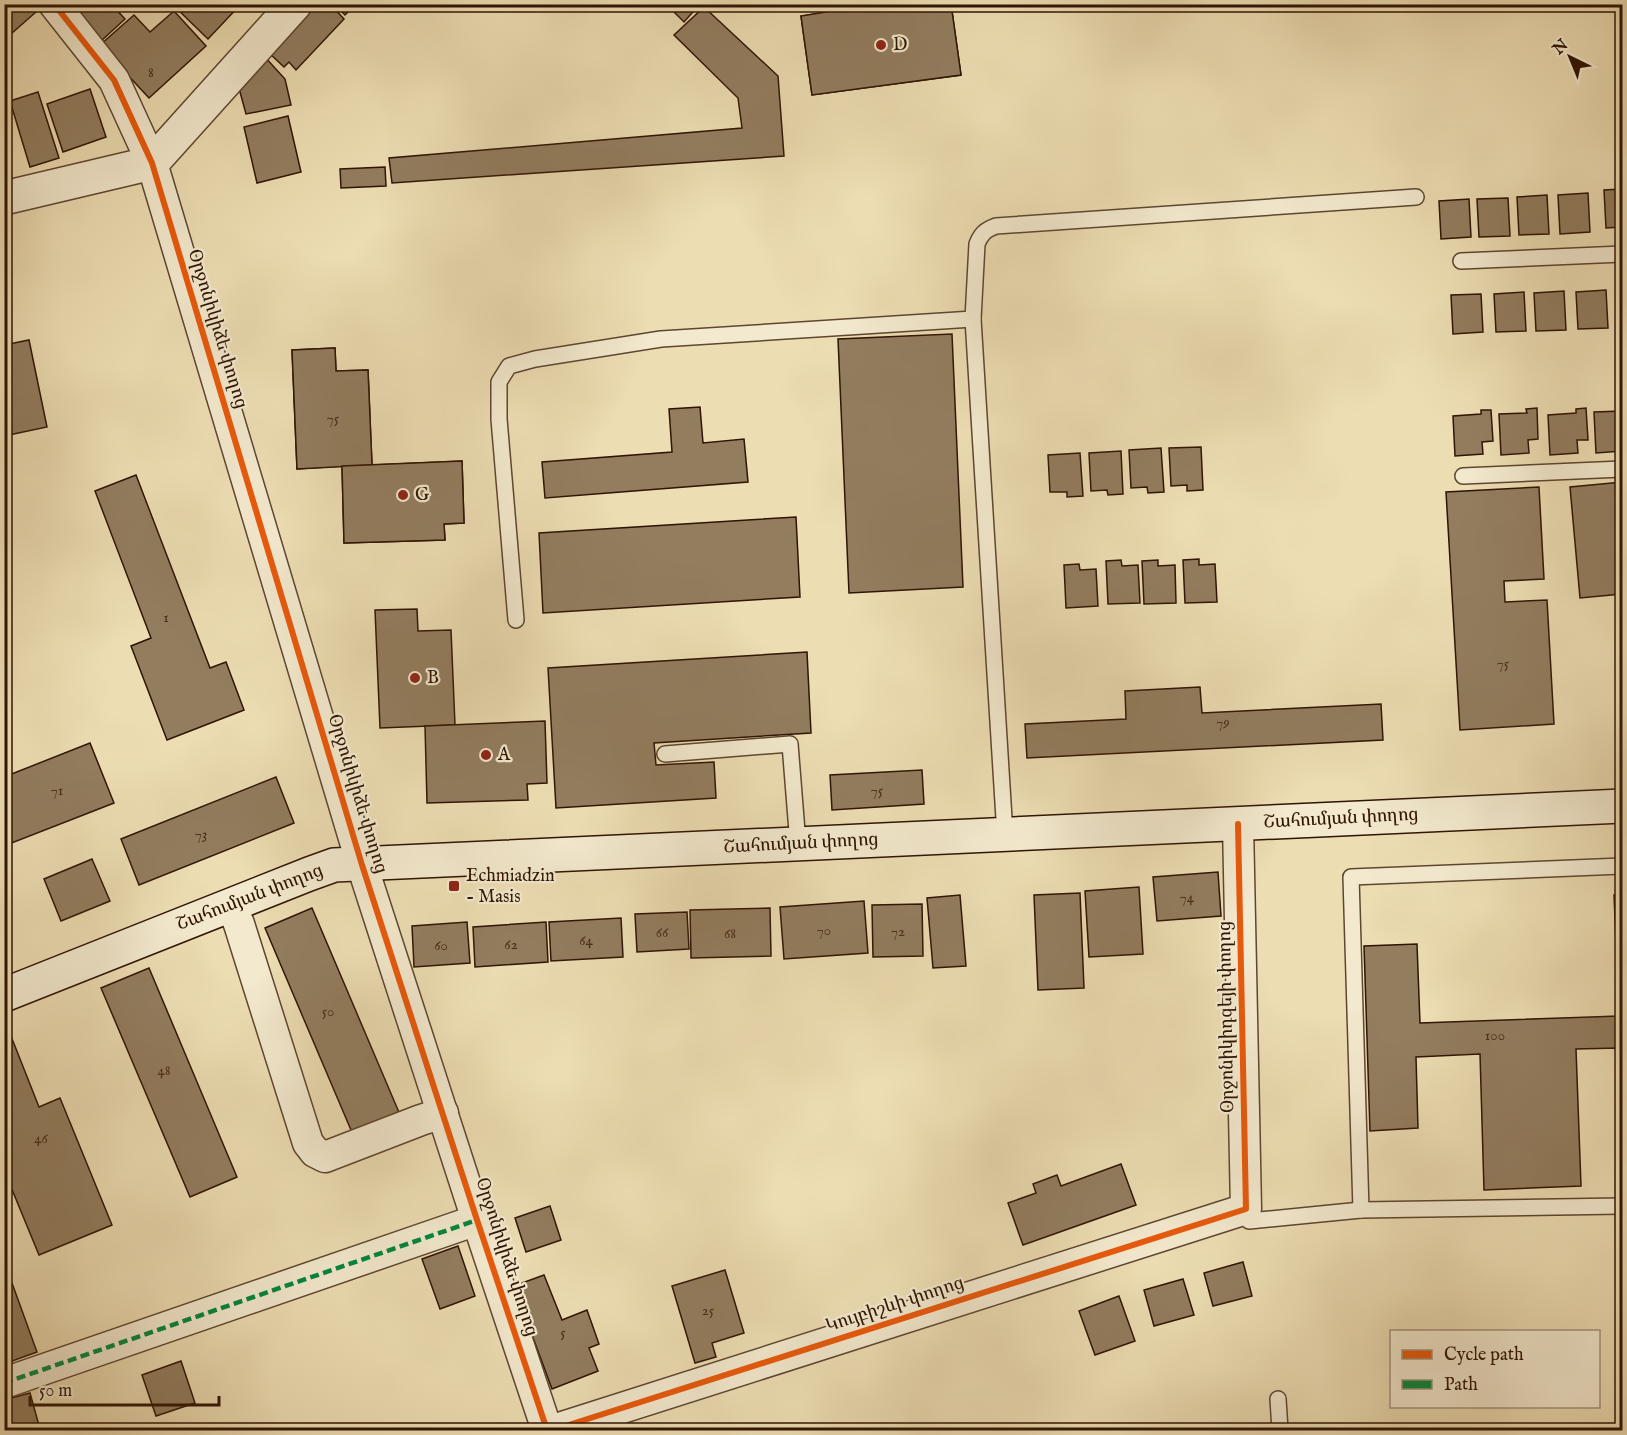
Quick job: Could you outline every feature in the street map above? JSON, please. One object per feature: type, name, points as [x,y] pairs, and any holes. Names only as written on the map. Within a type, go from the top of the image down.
[{"type":"main road","points":[[4,198],[152,163],[295,4]]},
{"type":"main road","name":"Շահումյան փողոց","points":[[4,995],[334,865],[1623,806]]},
{"type":"street","name":"Օրջոնիկիձե փողոց","points":[[54,4],[114,81],[152,163],[362,865],[548,1431]]},
{"type":"street","name":"Օրջոնիկիդզեյի փողոց","points":[[1238,824],[1248,1215]]},
{"type":"street","points":[[231,905],[308,1143],[315,1152],[325,1157],[443,1113]]},
{"type":"street","name":"Կույբիշևի փողոց","points":[[553,1431],[1248,1215]]},
{"type":"street","points":[[4,1383],[477,1220]]},
{"type":"lane","points":[[1005,835],[973,319],[977,244],[981,235],[987,229],[996,226],[1416,198]]},
{"type":"lane","points":[[1461,261],[1623,254]]},
{"type":"lane","points":[[516,620],[499,419],[500,382],[509,366],[535,359],[661,339],[973,319]]},
{"type":"lane","points":[[1462,476],[1623,469]]},
{"type":"lane","points":[[665,754],[790,744],[798,844]]},
{"type":"lane","points":[[1361,1210],[1351,877],[1623,866]]},
{"type":"lane","points":[[1248,1215],[1361,1210],[1623,1206]]},
{"type":"lane","points":[[1278,1400],[1280,1431]]},
{"type":"building","points":[[4,4],[30,4],[36,12],[4,40]]},
{"type":"building","points":[[66,4],[111,4],[125,19],[100,42]]},
{"type":"building","points":[[172,4],[241,4],[208,39]]},
{"type":"building","points":[[314,4],[330,4],[344,19],[296,70],[289,62],[284,67],[268,52]]},
{"type":"building","points":[[334,4],[356,4],[345,15]]},
{"type":"building","points":[[666,4],[700,4],[684,22]]},
{"type":"building","name":"D","points":[[875,4],[951,4],[961,75],[812,95],[801,16]]},
{"type":"building","name":"D","points":[[875,4],[951,4],[961,75],[812,95],[801,16]]},
{"type":"building","points":[[704,7],[778,76],[784,156],[392,183],[389,158],[742,128],[738,98],[674,35]]},
{"type":"building","points":[[174,11],[206,46],[149,98],[100,45],[134,15],[150,32]]},
{"type":"building","points":[[264,56],[285,79],[291,105],[246,114],[240,92],[242,82]]},
{"type":"building","points":[[90,89],[106,137],[63,152],[47,104]]},
{"type":"building","points":[[38,92],[59,158],[30,167],[10,101]]},
{"type":"building","points":[[288,116],[301,172],[257,183],[244,127]]},
{"type":"building","points":[[385,167],[386,186],[341,188],[340,169]]},
{"type":"building","points":[[1622,189],[1622,227],[1606,228],[1604,190]]},
{"type":"building","points":[[1588,193],[1590,232],[1560,234],[1558,195]]},
{"type":"building","points":[[1547,195],[1549,234],[1519,235],[1517,197]]},
{"type":"building","points":[[1508,198],[1510,236],[1479,237],[1477,199]]},
{"type":"building","points":[[1469,199],[1471,237],[1441,239],[1439,201]]},
{"type":"building","points":[[1622,289],[1622,328],[1619,328],[1617,290]]},
{"type":"building","points":[[1606,290],[1608,328],[1578,329],[1576,292]]},
{"type":"building","points":[[1564,291],[1566,330],[1536,331],[1534,293]]},
{"type":"building","points":[[1524,292],[1526,331],[1496,332],[1494,294]]},
{"type":"building","points":[[1481,294],[1483,332],[1453,334],[1451,295]]},
{"type":"building","points":[[952,334],[963,587],[849,593],[838,339]]},
{"type":"building","points":[[29,340],[47,427],[4,436],[4,345]]},
{"type":"building","points":[[335,348],[336,371],[368,370],[372,465],[462,461],[464,523],[444,524],[445,540],[344,543],[342,466],[297,469],[292,350]]},
{"type":"building","points":[[335,348],[336,371],[368,370],[372,465],[297,469],[292,350]]},
{"type":"building","points":[[700,407],[703,443],[744,439],[748,482],[545,498],[542,462],[672,452],[669,409]]},
{"type":"building","points":[[1537,408],[1538,439],[1528,440],[1529,453],[1501,455],[1499,414],[1527,413],[1526,409]]},
{"type":"building","points":[[1586,408],[1588,440],[1577,440],[1578,453],[1550,455],[1548,415],[1576,413],[1576,409]]},
{"type":"building","points":[[1481,410],[1491,410],[1493,441],[1482,442],[1483,454],[1455,456],[1453,416],[1481,414]]},
{"type":"building","points":[[1622,411],[1622,451],[1596,453],[1594,412]]},
{"type":"building","points":[[1201,447],[1203,490],[1187,491],[1187,485],[1171,486],[1169,448]]},
{"type":"building","points":[[1161,448],[1164,492],[1148,493],[1147,487],[1131,488],[1129,450]]},
{"type":"building","points":[[1121,451],[1123,494],[1108,495],[1107,490],[1091,491],[1089,453]]},
{"type":"building","points":[[1080,453],[1083,496],[1067,497],[1067,492],[1050,492],[1048,455]]},
{"type":"building","name":"G","points":[[462,461],[464,523],[444,524],[445,540],[344,543],[342,466]]},
{"type":"building","points":[[136,475],[210,668],[226,662],[244,710],[167,740],[131,646],[151,638],[95,491]]},
{"type":"building","points":[[1622,482],[1622,594],[1580,598],[1570,487]]},
{"type":"building","points":[[1539,487],[1544,579],[1504,581],[1505,602],[1547,600],[1554,724],[1460,730],[1446,492]]},
{"type":"building","points":[[796,517],[800,597],[543,613],[539,533]]},
{"type":"building","points":[[1199,559],[1199,565],[1215,564],[1217,602],[1185,603],[1183,560]]},
{"type":"building","points":[[1121,560],[1122,566],[1138,565],[1140,603],[1108,604],[1106,561]]},
{"type":"building","points":[[1158,560],[1158,566],[1175,565],[1176,603],[1144,604],[1142,561]]},
{"type":"building","points":[[1079,564],[1080,570],[1096,569],[1098,606],[1066,608],[1064,565]]},
{"type":"building","name":"B","points":[[417,609],[418,631],[451,630],[455,725],[380,728],[375,610]]},
{"type":"building","points":[[807,652],[811,733],[654,743],[656,765],[714,762],[716,798],[556,808],[548,668]]},
{"type":"building","points":[[1200,687],[1202,713],[1381,704],[1383,740],[1027,758],[1025,724],[1126,719],[1125,691]]},
{"type":"building","name":"A","points":[[545,721],[547,783],[527,784],[528,800],[427,803],[425,726]]},
{"type":"building","points":[[90,743],[114,803],[4,846],[4,777]]},
{"type":"building","points":[[922,770],[924,804],[832,810],[830,775]]},
{"type":"building","points":[[276,777],[294,823],[139,885],[121,839]]},
{"type":"building","points":[[92,859],[110,901],[61,921],[44,879]]},
{"type":"building","points":[[1218,872],[1221,916],[1157,921],[1153,877]]},
{"type":"building","points":[[1139,887],[1143,954],[1089,957],[1085,891]]},
{"type":"building","points":[[1080,893],[1084,988],[1038,990],[1034,895]]},
{"type":"building","points":[[960,895],[966,966],[933,968],[927,898]]},
{"type":"building","points":[[1614,895],[1622,895],[1622,1171],[1618,1048],[1576,1049],[1581,1186],[1484,1190],[1480,1054],[1416,1057],[1418,1128],[1370,1131],[1364,946],[1417,944],[1420,1023],[1619,1016]]},
{"type":"building","points":[[864,901],[868,953],[784,959],[780,907]]},
{"type":"building","points":[[922,904],[923,956],[873,957],[872,905]]},
{"type":"building","points":[[312,908],[401,1117],[354,1137],[265,928]]},
{"type":"building","points":[[770,908],[771,956],[691,958],[690,910]]},
{"type":"building","points":[[687,912],[689,949],[637,952],[635,914]]},
{"type":"building","points":[[621,918],[623,957],[551,961],[549,922]]},
{"type":"building","points":[[467,922],[470,963],[414,967],[412,926]]},
{"type":"building","points":[[546,922],[548,962],[475,967],[473,927]]},
{"type":"building","points":[[149,968],[237,1177],[190,1197],[101,988]]},
{"type":"building","points":[[5,1021],[39,1107],[60,1098],[112,1225],[39,1255],[4,1170]]},
{"type":"building","points":[[1121,1164],[1136,1205],[1023,1245],[1008,1203],[1036,1193],[1033,1184],[1057,1175],[1061,1186]]},
{"type":"building","points":[[550,1206],[561,1240],[526,1252],[515,1218]]},
{"type":"building","points":[[458,1246],[475,1296],[440,1309],[422,1259]]},
{"type":"building","points":[[1243,1262],[1252,1296],[1213,1306],[1204,1273]]},
{"type":"building","points":[[725,1270],[744,1333],[712,1343],[716,1357],[695,1363],[672,1286]]},
{"type":"building","points":[[8,1272],[37,1352],[4,1364],[4,1274]]},
{"type":"building","points":[[544,1275],[562,1320],[587,1310],[599,1344],[589,1348],[598,1371],[552,1389],[514,1286]]},
{"type":"building","points":[[1183,1279],[1194,1315],[1154,1326],[1144,1290]]},
{"type":"building","points":[[1119,1296],[1135,1341],[1095,1355],[1079,1311]]},
{"type":"building","points":[[181,1361],[195,1403],[156,1416],[142,1375]]},
{"type":"building","points":[[30,1393],[40,1429],[4,1430],[4,1400]]},
{"type":"marked path","points":[[4,1383],[477,1220]]},
{"type":"cycle path","points":[[54,4],[114,80],[152,163],[362,865],[547,1430]]},
{"type":"cycle path","points":[[553,1430],[1246,1209],[1238,824]]},
{"type":"place","name":"D","points":[[881,45]]},
{"type":"place","name":"G","points":[[403,495]]},
{"type":"place","name":"B","points":[[415,678]]},
{"type":"place","name":"A","points":[[486,755]]},
{"type":"place","name":"Echmiadzin - Masis","points":[[454,886]]}]
